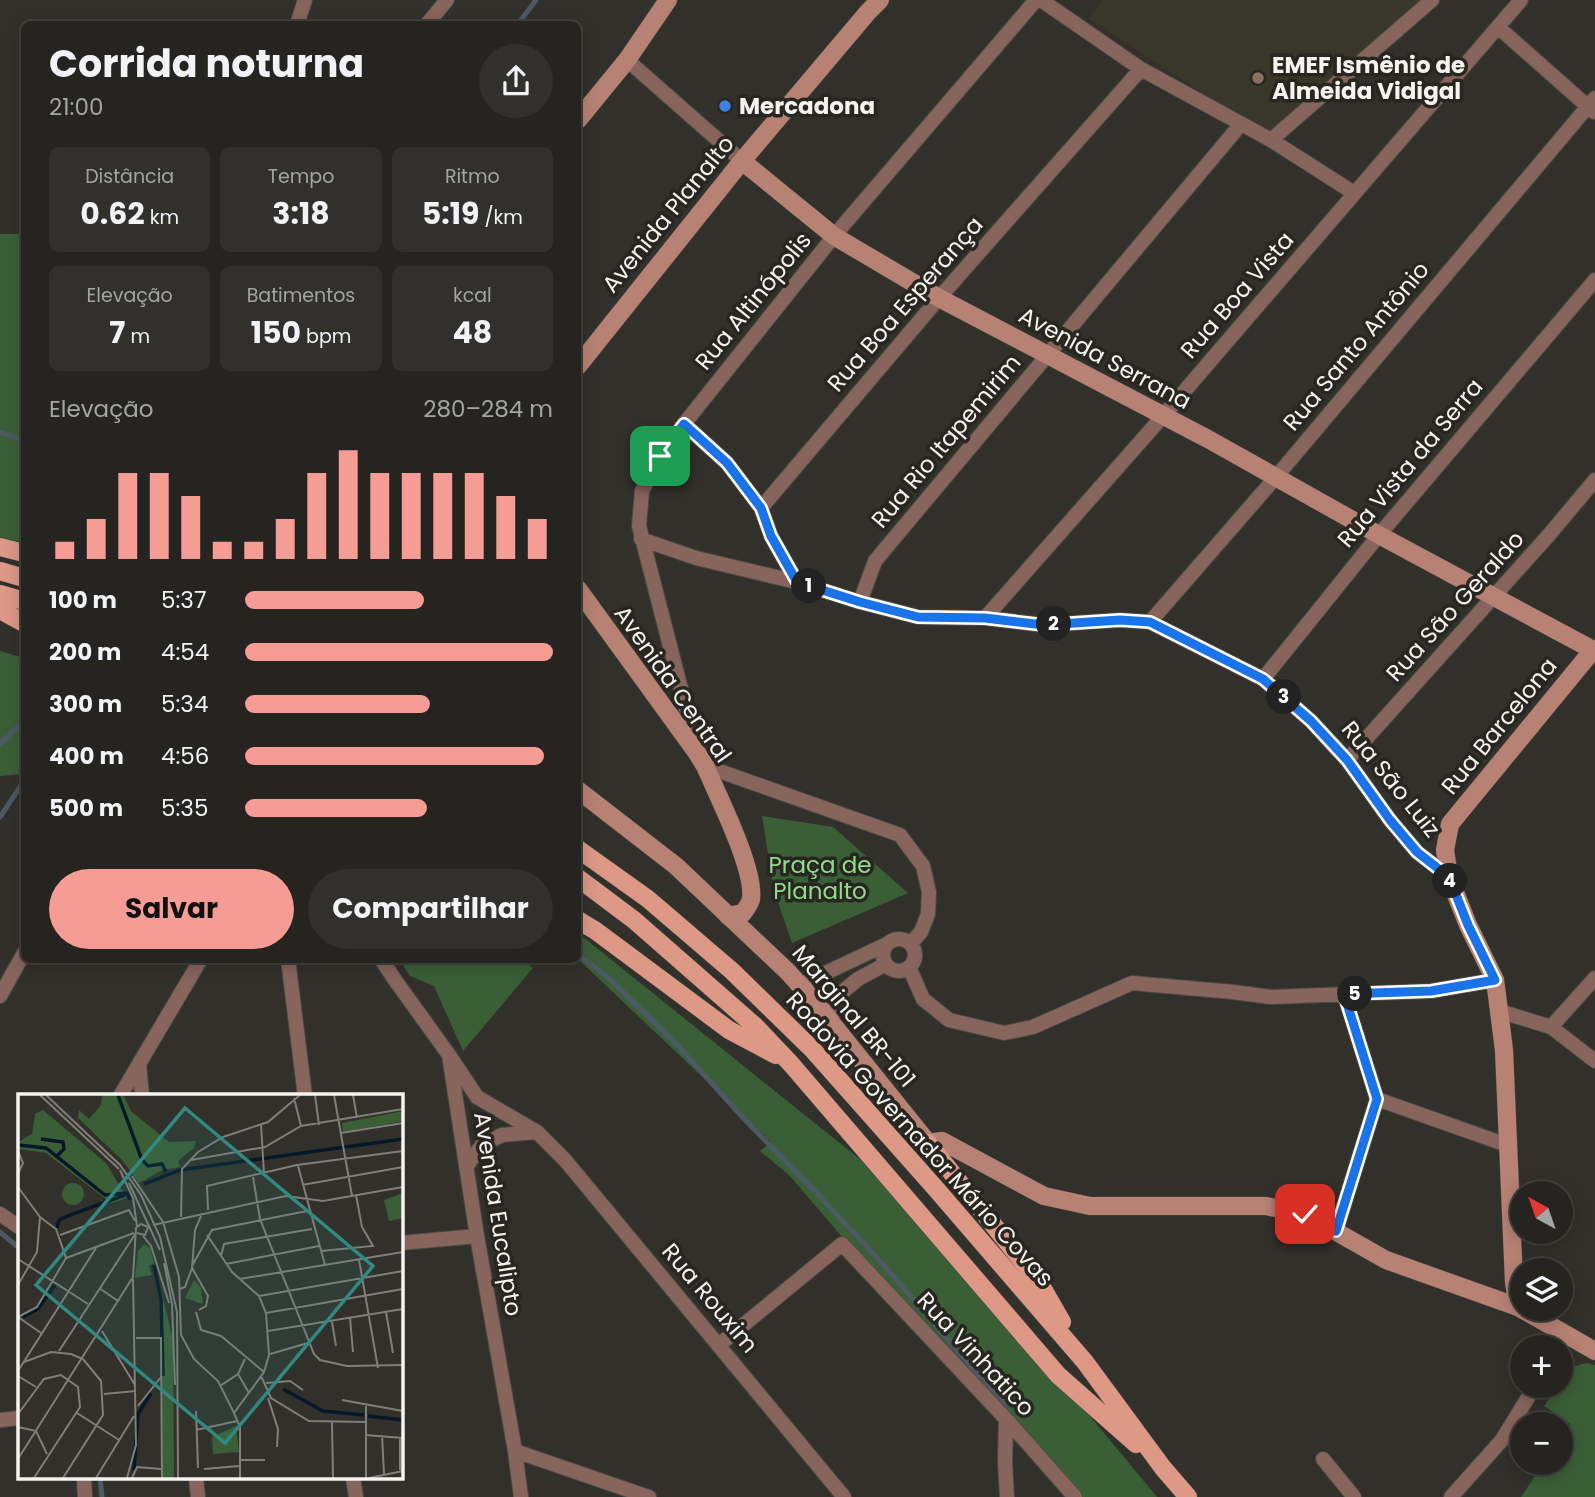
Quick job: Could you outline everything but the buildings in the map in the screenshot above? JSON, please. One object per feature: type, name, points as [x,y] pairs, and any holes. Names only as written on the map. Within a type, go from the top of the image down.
[{"type":"main road","points":[[0,547],[21,552]]},
{"type":"main road","points":[[0,571],[21,577]]},
{"type":"main road","points":[[0,594],[21,600]]},
{"type":"main road","points":[[0,610],[21,621]]},
{"type":"main road","name":"Rodovia Governador Mário Covas","points":[[581,851],[648,899],[732,971],[812,1049],[1085,1362],[1163,1468],[1188,1497]]},
{"type":"main road","name":"Rodovia Governador Mário Covas","points":[[581,880],[645,929],[755,1027],[791,1064],[1058,1376],[1163,1468]]},
{"type":"main road","points":[[581,922],[729,1030],[791,1064]]},
{"type":"main road","points":[[928,1143],[1039,1282],[1085,1362]]},
{"type":"street","points":[[298,21],[305,0]]},
{"type":"street","points":[[430,21],[447,0]]},
{"type":"street","points":[[581,116],[627,60],[668,0]]},
{"type":"street","name":"Avenida Planalto","points":[[581,362],[743,161],[880,0]]},
{"type":"street","points":[[1039,0],[1141,69],[1272,139],[1354,193]]},
{"type":"street","name":"Rua Altinópolis","points":[[701,759],[639,526],[642,491],[660,456],[684,424],[834,236],[1039,0]]},
{"type":"street","points":[[1272,139],[1433,0]]},
{"type":"street","name":"Rua Boa Vista","points":[[985,618],[1163,416],[1521,0]]},
{"type":"street","points":[[1498,27],[1593,106]]},
{"type":"street","name":"Avenida Serrana","points":[[627,60],[834,236],[939,298],[1163,416],[1594,651]]},
{"type":"street","name":"Rua Boa Esperança","points":[[761,508],[939,298],[1141,69]]},
{"type":"street","name":"Rua Santo Antônio","points":[[1150,622],[1593,106]]},
{"type":"street","name":"Rua Rio Itapemirim","points":[[860,602],[875,561],[1241,124]]},
{"type":"street","name":"Rua Vista da Serra","points":[[1263,679],[1379,535],[1595,280]]},
{"type":"street","points":[[684,424],[727,463],[761,508],[771,536],[797,582]]},
{"type":"street","name":"Rua São Geraldo","points":[[1347,760],[1595,480]]},
{"type":"street","name":"Rua São Luiz","points":[[642,539],[696,558],[797,582],[918,617],[985,618],[1044,625],[1120,620],[1150,622],[1263,679],[1311,721],[1347,760],[1390,820],[1417,852],[1449,877]]},
{"type":"street","name":"Avenida Central","points":[[581,593],[701,759],[742,852],[750,884],[751,901],[743,913],[728,916]]},
{"type":"street","name":"Rua Barcelona","points":[[1449,877],[1446,850],[1450,824],[1594,651]]},
{"type":"street","points":[[650,688],[660,692],[670,690],[677,685],[678,679]]},
{"type":"street","points":[[701,759],[900,835],[923,866],[929,892],[925,923],[911,943]]},
{"type":"street","name":"Marginal BR-101","points":[[581,792],[676,866],[800,985],[928,1143]]},
{"type":"street","points":[[1449,877],[1468,925],[1495,980],[1504,1050],[1513,1258]]},
{"type":"street","points":[[800,985],[896,939],[911,943],[915,960],[904,970],[894,970],[886,964],[883,954],[887,944]]},
{"type":"street","points":[[0,996],[21,958]]},
{"type":"street","points":[[121,1094],[199,963]]},
{"type":"street","points":[[288,963],[305,1094]]},
{"type":"street","name":"Avenida Eucalipto","points":[[384,963],[449,1055],[521,1497]]},
{"type":"street","points":[[830,1020],[840,994],[858,979],[886,964]]},
{"type":"street","points":[[909,967],[923,999],[949,1020],[1004,1033],[1033,1027],[1132,983],[1271,997],[1431,991],[1495,980]]},
{"type":"street","points":[[1551,1027],[1595,978]]},
{"type":"street","points":[[1336,1231],[1377,1099],[1344,994]]},
{"type":"street","points":[[1499,1011],[1551,1027],[1595,1061]]},
{"type":"street","name":"Rua Rouxim","points":[[449,1055],[477,1097],[537,1132],[565,1160],[844,1497]]},
{"type":"street","points":[[139,1064],[142,1094]]},
{"type":"street","points":[[1377,1099],[1507,1144]]},
{"type":"street","points":[[466,1167],[482,1145],[502,1135],[537,1132]]},
{"type":"street","points":[[928,1143],[942,1141],[1044,1196],[1090,1206],[1266,1206],[1305,1214],[1386,1260],[1510,1304]]},
{"type":"street","points":[[0,1214],[18,1226]]},
{"type":"street","points":[[402,1243],[477,1236]]},
{"type":"street","name":"Rua Vinhatico","points":[[719,1345],[842,1244],[1075,1497]]},
{"type":"street","points":[[1536,1321],[1554,1335]]},
{"type":"street","points":[[1573,1344],[1595,1350]]},
{"type":"street","points":[[1451,1497],[1502,1440],[1528,1398]]},
{"type":"street","points":[[0,1420],[18,1418]]},
{"type":"street","points":[[1006,1419],[1007,1497]]},
{"type":"street","points":[[515,1451],[649,1497]]},
{"type":"street","points":[[1323,1459],[1354,1497]]},
{"type":"shaded area","name":"EMEF Ismênio de Almeida Vidigal","points":[[1103,0],[1427,0],[1269,136],[1088,19]]},
{"type":"green space","points":[[0,234],[21,234],[21,542],[0,537]]},
{"type":"green space","points":[[0,651],[21,657],[21,774],[0,776]]},
{"type":"green space","name":"Praça de Planalto","points":[[762,816],[833,827],[908,893],[792,943],[774,891]]},
{"type":"green space","points":[[581,935],[912,1201],[1157,1497],[1064,1497],[790,1176],[760,1151],[771,1142],[581,962]]},
{"type":"green space","points":[[402,963],[526,963],[533,968],[463,1051],[434,986],[410,976]]},
{"type":"green space","points":[[1587,1363],[1595,1365],[1595,1497],[1521,1497],[1536,1475],[1573,1475],[1573,1412],[1553,1412],[1544,1406],[1550,1398],[1573,1398],[1573,1368]]},
{"type":"waterway","points":[[520,21],[536,0]]},
{"type":"waterway","points":[[0,432],[21,439]]},
{"type":"waterway","points":[[0,744],[21,724]]},
{"type":"waterway","points":[[0,817],[21,786]]},
{"type":"waterway","points":[[581,957],[609,978],[678,1046],[812,1188],[880,1261],[1003,1403],[1009,1415]]},
{"type":"waterway","points":[[0,1232],[18,1247]]},
{"type":"waterway","points":[[100,1480],[102,1497]]},
{"type":"place","name":"EMEF Ismênio de Almeida Vidigal","points":[[1258,78]]},
{"type":"place","name":"Mercadona","points":[[725,106]]},
{"type":"route","points":[[660,456],[684,424],[727,463],[761,508],[771,536],[797,582],[918,617],[985,618],[1044,625],[1120,620],[1150,622],[1263,679],[1311,721],[1347,760],[1390,820],[1417,852],[1449,877],[1468,925],[1495,980],[1431,991],[1344,994],[1377,1099],[1336,1231],[1305,1214]]}]
